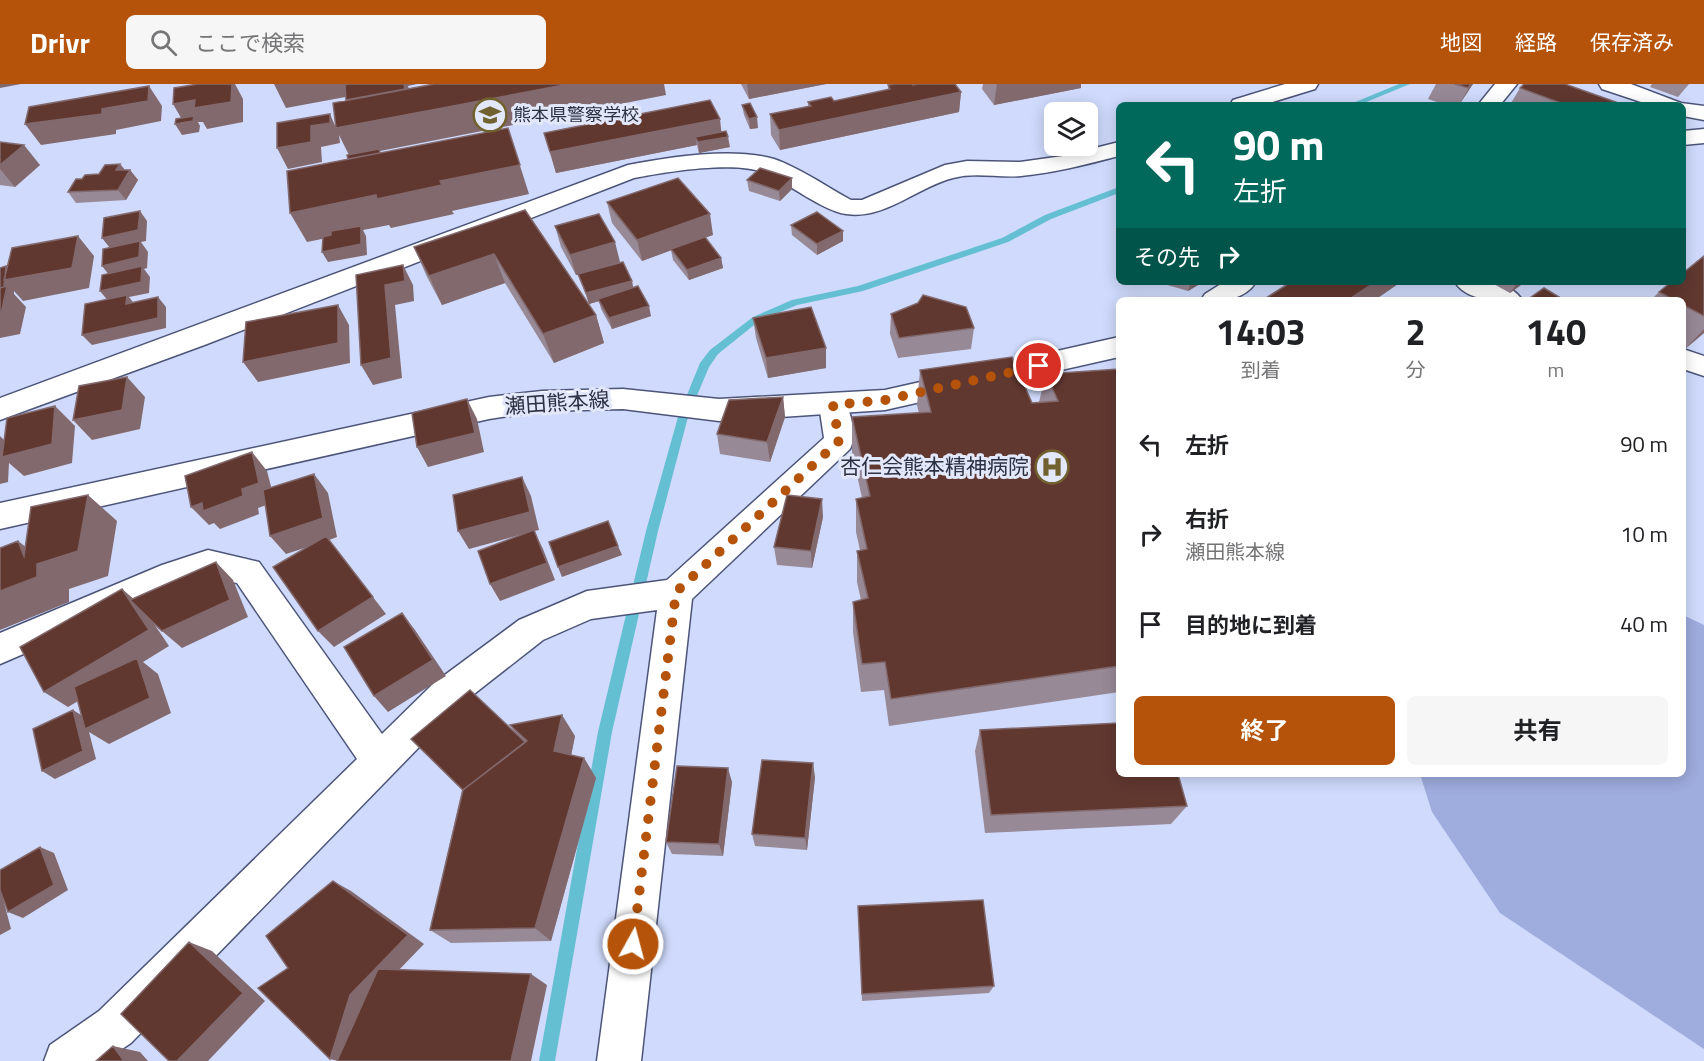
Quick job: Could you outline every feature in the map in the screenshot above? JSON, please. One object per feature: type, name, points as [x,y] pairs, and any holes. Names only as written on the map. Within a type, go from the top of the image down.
[{"type":"street","points":[[1250,102],[1307,84]]},
{"type":"street","points":[[1491,102],[1506,84]]},
{"type":"street","points":[[1610,84],[1662,102]]},
{"type":"street","points":[[1686,110],[1704,113]]},
{"type":"street","points":[[1686,138],[1704,136]]},
{"type":"street","points":[[0,409],[197,337],[628,172],[673,163],[720,161],[768,165],[847,207],[866,207],[945,172],[967,168],[1020,169],[1063,163],[1116,150]]},
{"type":"street","points":[[1219,297],[1238,285]]},
{"type":"street","points":[[1475,285],[1502,297]]},
{"type":"street","name":"瀬田熊本線","points":[[0,516],[489,408],[542,400],[623,399],[719,410],[833,405],[885,400],[1116,348]]},
{"type":"street","points":[[1686,360],[1704,366]]},
{"type":"street","points":[[66,1061],[115,1027],[447,694],[531,630],[587,605],[676,592],[839,441],[833,405]]},
{"type":"street","points":[[0,649],[174,575],[208,564],[247,572],[380,761]]},
{"type":"street","points":[[619,1061],[676,592]]},
{"type":"shaded area","points":[[1686,616],[1704,625],[1704,1049],[1500,913],[1432,812],[1421,777],[1686,777]]},
{"type":"building","points":[[198,84],[232,84],[231,102],[194,108],[195,100],[173,104],[174,88]]},
{"type":"building","points":[[404,84],[405,89],[346,100],[345,85]]},
{"type":"building","points":[[434,84],[569,84],[336,128],[333,103]]},
{"type":"building","points":[[955,84],[961,92],[779,130],[770,114],[811,106],[808,102],[831,97],[834,101],[890,89],[888,85]]},
{"type":"building","points":[[1455,84],[1471,84],[1468,88]]},
{"type":"building","points":[[1524,84],[1565,84],[1616,102],[1558,102],[1520,88]]},
{"type":"building","points":[[149,86],[148,101],[102,109],[102,114],[25,124],[29,107]]},
{"type":"building","points":[[710,100],[720,119],[550,152],[544,133]]},
{"type":"building","points":[[750,103],[757,117],[749,119],[742,105]]},
{"type":"building","points":[[330,114],[330,123],[311,126],[311,142],[277,148],[277,123]]},
{"type":"building","points":[[194,116],[193,121],[175,124],[176,119]]},
{"type":"building","points":[[508,128],[520,165],[440,181],[442,185],[377,199],[376,195],[290,213],[287,171]]},
{"type":"building","points":[[726,131],[728,137],[698,142],[695,137]]},
{"type":"building","points":[[0,142],[24,145],[0,165]]},
{"type":"building","points":[[379,149],[380,153],[348,159],[347,155]]},
{"type":"building","points":[[120,164],[116,170],[130,170],[118,190],[68,192],[76,179],[82,179],[85,175],[99,174],[105,165]]},
{"type":"building","points":[[760,168],[792,178],[779,191],[747,180]]},
{"type":"building","points":[[678,178],[710,214],[637,240],[607,202]]},
{"type":"building","points":[[525,210],[596,315],[543,334],[494,254],[429,276],[414,247]]},
{"type":"building","points":[[140,211],[138,230],[102,238],[104,218]]},
{"type":"building","points":[[817,212],[843,231],[817,244],[791,225]]},
{"type":"building","points":[[599,214],[615,242],[570,255],[555,226]]},
{"type":"building","points":[[361,226],[361,244],[322,252],[323,237],[331,235],[331,231]]},
{"type":"building","points":[[78,236],[72,268],[4,280],[12,248]]},
{"type":"building","points":[[705,237],[721,258],[687,270],[671,249]]},
{"type":"building","points":[[140,241],[139,257],[102,266],[103,249]]},
{"type":"building","points":[[1704,256],[1704,316],[1686,307],[1686,297],[1668,297],[1659,292],[1667,285],[1686,285],[1686,271]]},
{"type":"building","points":[[623,262],[632,281],[586,293],[578,274]]},
{"type":"building","points":[[403,265],[405,281],[385,285],[391,358],[361,365],[356,275]]},
{"type":"building","points":[[6,266],[4,287],[0,288],[0,268]]},
{"type":"building","points":[[142,266],[141,282],[100,291],[102,275]]},
{"type":"building","points":[[1286,285],[1370,285],[1352,297],[1268,297]]},
{"type":"building","points":[[7,286],[1,314],[0,314],[0,288]]},
{"type":"building","points":[[638,286],[649,306],[609,318],[598,299]]},
{"type":"building","points":[[1544,288],[1559,297],[1531,297]]},
{"type":"building","points":[[127,295],[126,304],[158,297],[158,318],[82,335],[85,304]]},
{"type":"building","points":[[923,295],[966,307],[974,328],[899,338],[891,314],[918,303]]},
{"type":"building","points":[[338,305],[338,343],[243,362],[246,322]]},
{"type":"building","points":[[811,307],[826,348],[766,358],[753,318]]},
{"type":"building","points":[[1012,357],[1032,403],[1058,401],[1046,374],[1116,369],[1116,666],[891,699],[885,662],[862,664],[853,602],[868,598],[857,551],[867,549],[856,499],[870,496],[852,417],[931,412],[920,370]]},
{"type":"building","points":[[127,377],[122,410],[73,420],[79,386]]},
{"type":"building","points":[[783,397],[767,442],[717,434],[729,400]]},
{"type":"building","points":[[467,399],[475,433],[417,447],[412,413]]},
{"type":"building","points":[[55,406],[52,444],[2,457],[7,418]]},
{"type":"building","points":[[252,452],[259,483],[242,489],[243,496],[203,511],[202,503],[191,507],[185,476]]},
{"type":"building","points":[[314,474],[323,518],[270,536],[263,490]]},
{"type":"building","points":[[522,477],[530,512],[458,531],[453,495]]},
{"type":"building","points":[[88,495],[78,551],[37,564],[37,577],[0,591],[0,548],[18,541],[24,556],[31,507]]},
{"type":"building","points":[[787,495],[822,499],[811,551],[774,547]]},
{"type":"building","points":[[608,521],[618,546],[558,567],[549,542]]},
{"type":"building","points":[[534,530],[547,563],[490,584],[478,551]]},
{"type":"building","points":[[326,536],[373,597],[318,631],[273,567]]},
{"type":"building","points":[[216,562],[230,600],[162,631],[130,600]]},
{"type":"building","points":[[122,589],[149,630],[44,692],[20,647]]},
{"type":"building","points":[[402,613],[433,660],[374,696],[344,647]]},
{"type":"building","points":[[137,658],[150,698],[85,729],[74,687]]},
{"type":"building","points":[[470,690],[525,742],[463,790],[411,739]]},
{"type":"building","points":[[73,710],[83,751],[42,771],[33,729]]},
{"type":"building","points":[[562,715],[554,751],[584,758],[535,928],[430,930],[463,790],[527,741],[510,725]]},
{"type":"building","points":[[1116,723],[1116,777],[1179,777],[1187,806],[991,815],[980,730]]},
{"type":"building","points":[[762,760],[813,763],[805,838],[752,834]]},
{"type":"building","points":[[677,766],[728,768],[719,844],[666,842]]},
{"type":"building","points":[[40,847],[54,885],[8,912],[0,890],[0,870]]},
{"type":"building","points":[[333,881],[408,935],[350,995],[330,1059],[258,988],[288,968],[266,936]]},
{"type":"building","points":[[983,900],[994,986],[862,994],[858,906]]},
{"type":"building","points":[[189,942],[243,993],[177,1061],[169,1061],[121,1014]]},
{"type":"building","points":[[378,969],[531,974],[511,1061],[337,1061]]},
{"type":"building","points":[[113,1046],[124,1061],[96,1061]]},
{"type":"waterway","points":[[1360,102],[1406,84]]},
{"type":"waterway","points":[[547,1061],[605,732],[652,531],[683,417],[704,366],[714,352],[756,319],[795,302],[860,289],[1005,240],[1048,217],[1116,191]]},
{"type":"place","name":"熊本県警察学校","points":[[490,115]]},
{"type":"place","name":"杏仁会熊本精神病院","points":[[1052,467]]},
{"type":"route","points":[[633,944],[676,592],[839,441],[833,405],[885,400],[1039,366]]}]
